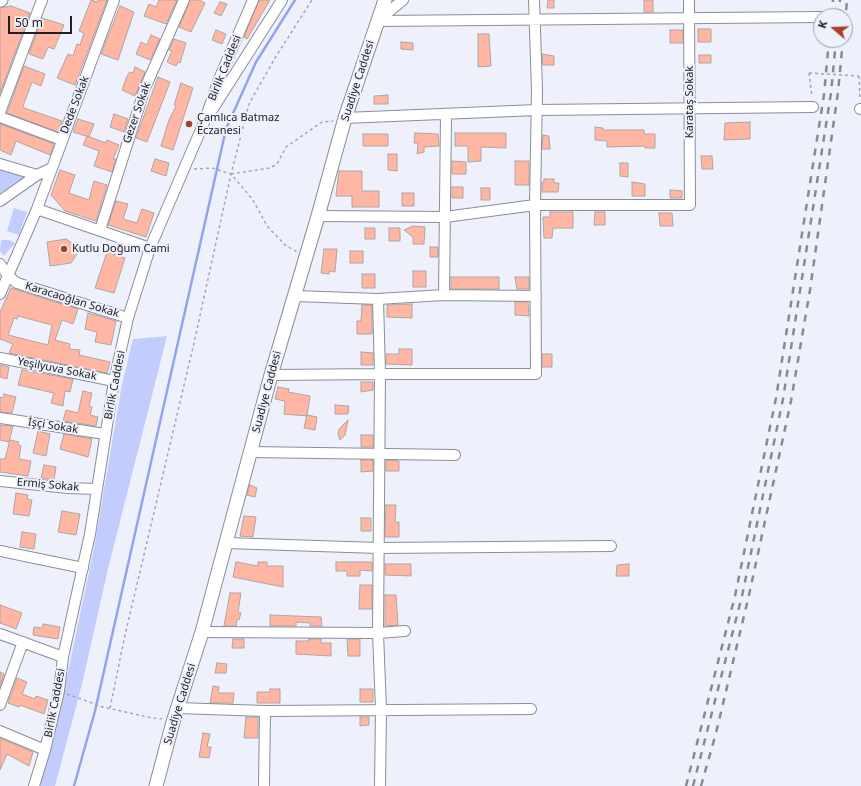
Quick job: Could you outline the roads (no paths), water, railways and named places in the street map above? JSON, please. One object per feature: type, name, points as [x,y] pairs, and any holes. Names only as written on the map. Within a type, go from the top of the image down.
[{"type":"main road","name":"Suadiye Caddesi","points":[[156,786],[173,722],[202,632],[271,375],[295,296],[345,118],[385,0]]},
{"type":"street","points":[[0,112],[42,0]]},
{"type":"street","name":"Dede Sokak","points":[[0,294],[37,209],[114,0]]},
{"type":"street","name":"Gezer Sokak","points":[[100,230],[145,88],[184,0]]},
{"type":"street","name":"Birlik Caddesi","points":[[34,786],[45,750],[59,691],[63,657],[83,568],[114,381],[128,318],[150,248],[205,120],[219,79],[253,0]]},
{"type":"street","points":[[205,120],[232,81],[282,0]]},
{"type":"street","points":[[377,22],[403,0]]},
{"type":"street","points":[[271,375],[536,374],[534,205],[536,110],[534,0]]},
{"type":"street","name":"Karataş Sokak","points":[[534,205],[690,205],[691,108],[689,0]]},
{"type":"street","points":[[377,22],[813,17]]},
{"type":"street","points":[[345,118],[446,115],[536,110],[813,107]]},
{"type":"street","points":[[444,296],[446,115]]},
{"type":"street","points":[[0,117],[62,140]]},
{"type":"street","points":[[0,164],[37,175]]},
{"type":"street","points":[[0,201],[37,175],[52,168]]},
{"type":"street","points":[[318,216],[445,217],[534,205]]},
{"type":"street","points":[[37,209],[150,248]]},
{"type":"street","name":"Karacaoğlan Sokak","points":[[0,264],[8,276],[17,283],[128,318]]},
{"type":"street","points":[[295,296],[378,299],[444,296],[536,296]]},
{"type":"street","points":[[378,299],[380,374],[378,548],[378,633],[381,709],[380,786]]},
{"type":"street","name":"Yeşilyuva Sokak","points":[[0,358],[114,381]]},
{"type":"street","name":"İşçi Sokak","points":[[0,418],[105,434]]},
{"type":"street","points":[[250,452],[455,455]]},
{"type":"street","name":"Ermiş Sokak","points":[[0,481],[68,488],[97,489]]},
{"type":"street","points":[[226,543],[378,548],[611,546]]},
{"type":"street","points":[[0,551],[83,568]]},
{"type":"street","points":[[202,632],[378,633],[405,631]]},
{"type":"street","points":[[0,634],[63,657]]},
{"type":"street","points":[[0,705],[23,642]]},
{"type":"street","points":[[178,708],[265,711],[531,709]]},
{"type":"street","points":[[264,786],[265,711]]},
{"type":"street","points":[[0,731],[45,750]]},
{"type":"waterway","points":[[74,786],[95,711],[226,129],[256,62],[295,0]]},
{"type":"railway","points":[[832,8],[833,0]]},
{"type":"railway","points":[[840,0],[840,8]]},
{"type":"railway","points":[[846,8],[847,0]]},
{"type":"railway","points":[[686,786],[735,596],[776,398],[824,95],[828,48]]},
{"type":"railway","points":[[693,786],[742,596],[783,399],[831,93],[835,48]]},
{"type":"railway","points":[[701,786],[716,733],[749,595],[791,401],[810,290],[838,92],[842,48]]},
{"type":"place","name":"Çamlıca Batmaz Eczanesi","points":[[189,124]]},
{"type":"place","name":"Kutlu Doğum Cami","points":[[64,249]]}]
